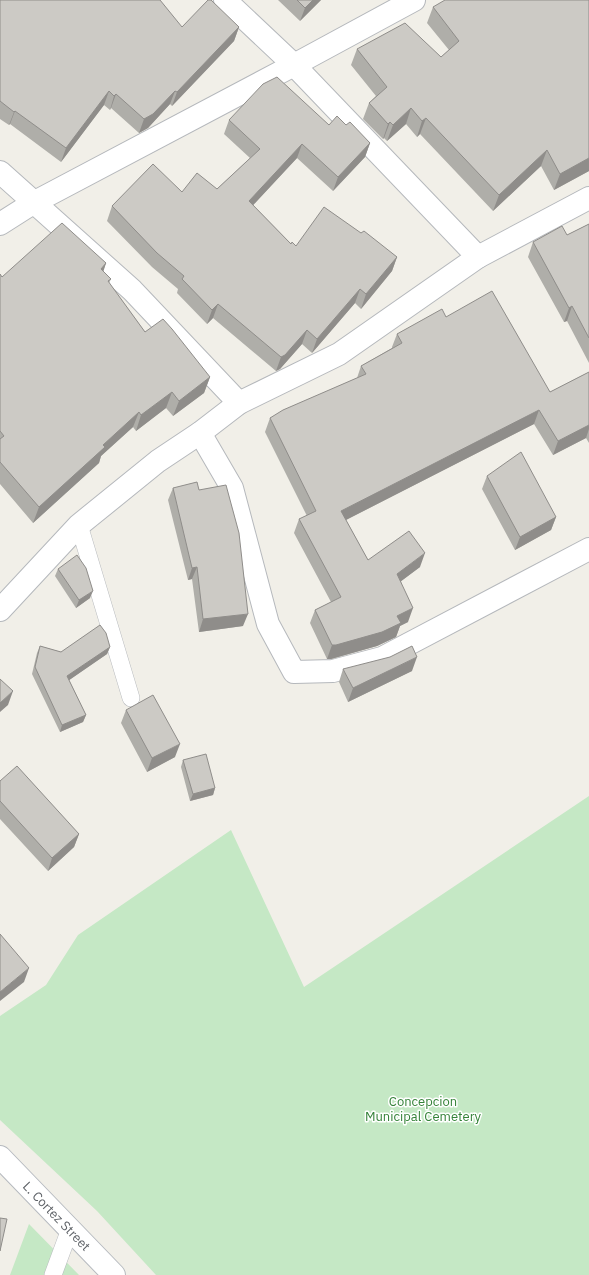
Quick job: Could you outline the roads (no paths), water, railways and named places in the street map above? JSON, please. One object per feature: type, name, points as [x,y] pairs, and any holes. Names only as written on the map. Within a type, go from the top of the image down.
[{"type":"street","points":[[225,0],[294,66],[478,257]]},
{"type":"street","points":[[0,224],[33,203],[294,66],[414,0]]},
{"type":"street","points":[[0,172],[132,290],[239,403]]},
{"type":"street","points":[[0,610],[79,525],[158,461],[200,433],[239,403],[339,354],[478,257],[589,198]]},
{"type":"street","points":[[200,433],[232,488],[268,624],[294,672],[333,671],[382,658],[589,549]]},
{"type":"street","name":"L. Cortez Street","points":[[0,1157],[114,1275]]},
{"type":"lane","points":[[79,525],[131,698]]},
{"type":"lane","points":[[53,1275],[70,1229]]},
{"type":"park label","name":"Concepcion Municipal Cemetery","points":[[423,1108]]}]
